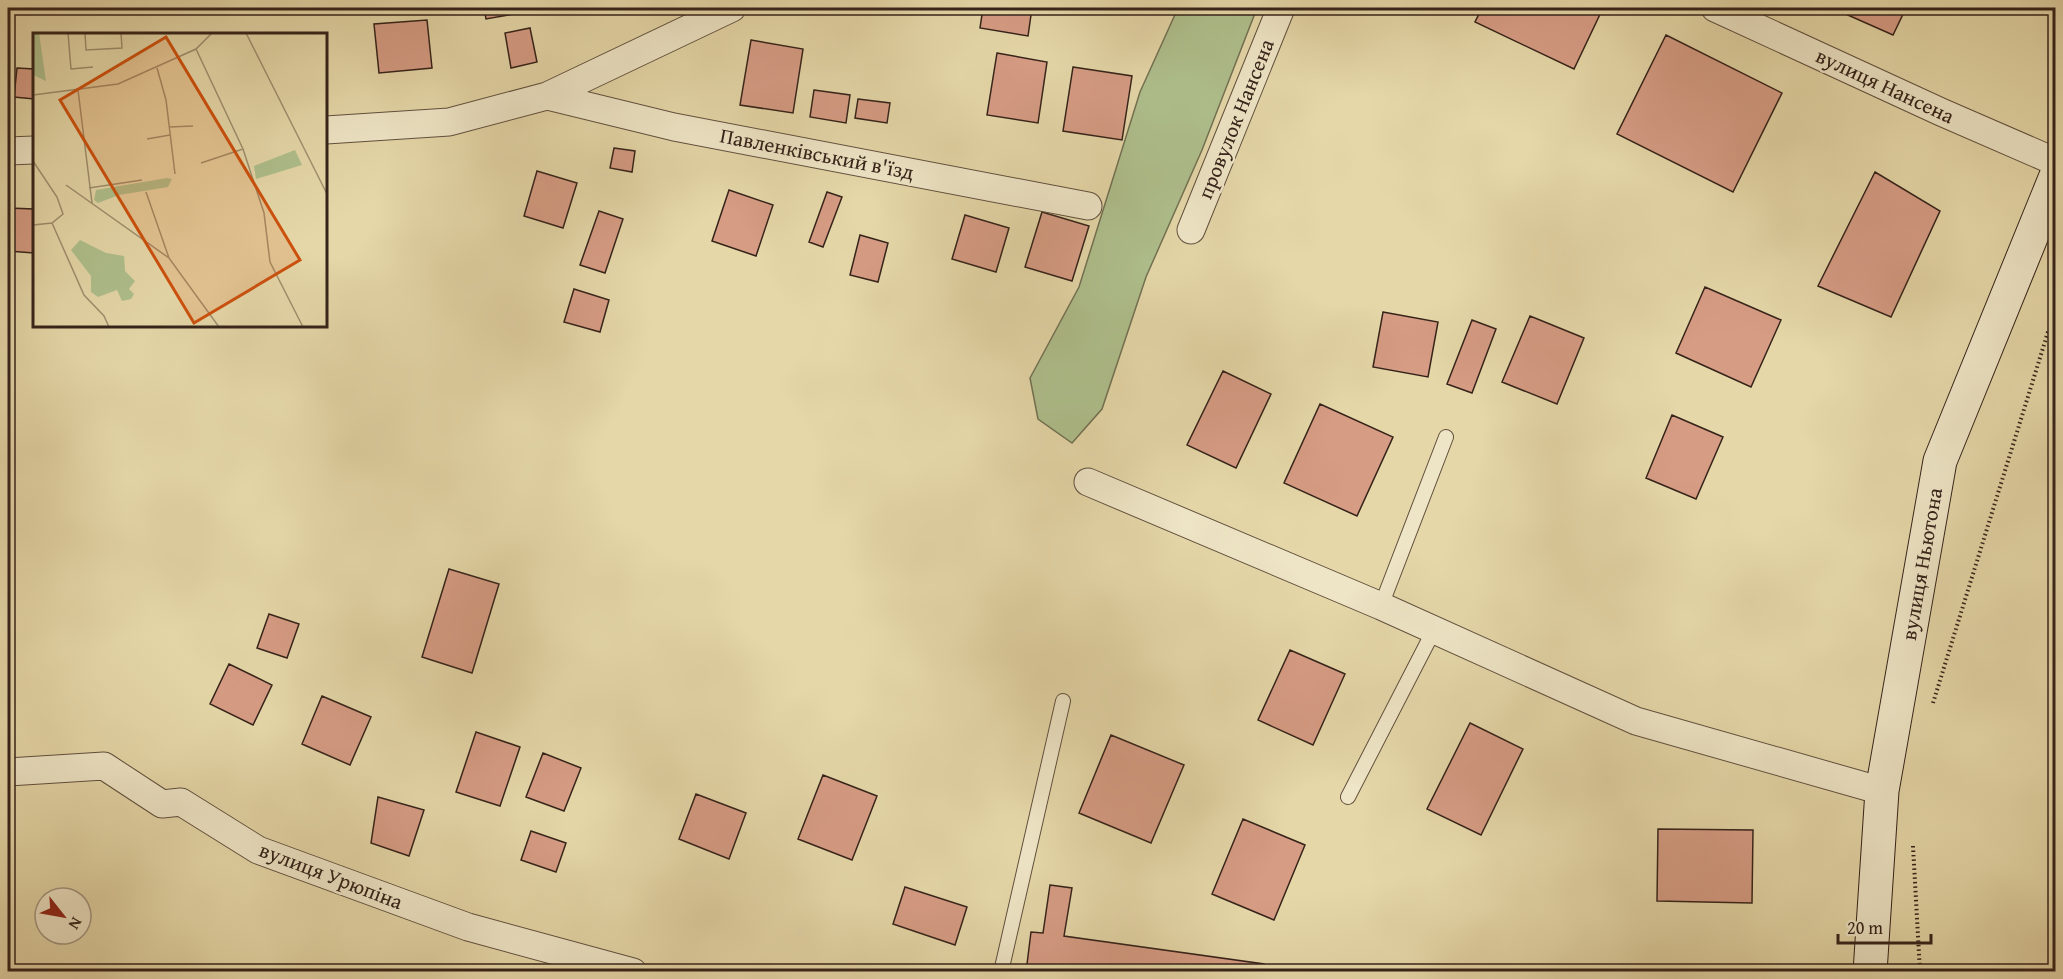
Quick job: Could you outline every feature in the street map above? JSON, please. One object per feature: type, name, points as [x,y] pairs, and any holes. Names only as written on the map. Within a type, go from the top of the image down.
[{"type":"street","points":[[327,130],[449,122],[547,96],[732,8]]},
{"type":"street","name":"провулок Нансена","points":[[1191,230],[1281,8]]},
{"type":"street","name":"вулиця Нансена","points":[[1715,8],[2055,162]]},
{"type":"street","name":"Павленківський в'їзд","points":[[547,96],[674,127],[1088,206]]},
{"type":"street","points":[[8,152],[33,150]]},
{"type":"street","name":"вулиця Ньютона","points":[[1870,972],[1882,791],[1940,461],[2055,176]]},
{"type":"street","points":[[1088,482],[1381,606],[1636,721],[1882,791]]},
{"type":"street","name":"вулиця Урюпіна","points":[[8,772],[104,766],[162,804],[182,802],[258,850],[468,927],[633,972]]},
{"type":"lane","points":[[1381,606],[1446,437]]},
{"type":"lane","points":[[1348,797],[1434,630]]},
{"type":"lane","points":[[1001,972],[1063,701]]},
{"type":"path","points":[[1932,703],[2055,317]]},
{"type":"path","points":[[1913,837],[1920,972]]},
{"type":"green space","points":[[1178,8],[1257,8],[1202,150],[1146,277],[1102,409],[1072,443],[1038,419],[1030,378],[1079,287],[1140,92]]},
{"type":"building","points":[[484,8],[530,8],[531,11],[486,19]]},
{"type":"building","points":[[983,8],[1032,8],[1028,36],[980,28]]},
{"type":"building","points":[[1482,8],[1603,8],[1574,69],[1475,22]]},
{"type":"building","points":[[1832,8],[1906,8],[1893,35]]},
{"type":"building","points":[[427,20],[432,68],[379,73],[374,24]]},
{"type":"building","points":[[530,28],[537,62],[511,68],[505,33]]},
{"type":"building","points":[[1666,35],[1782,93],[1733,192],[1617,134]]},
{"type":"building","points":[[751,40],[803,49],[793,113],[740,105]]},
{"type":"building","points":[[997,53],[1047,62],[1038,123],[987,115]]},
{"type":"building","points":[[1073,67],[1132,76],[1122,140],[1063,131]]},
{"type":"building","points":[[17,68],[33,69],[33,99],[14,97]]},
{"type":"building","points":[[814,90],[850,95],[846,123],[810,117]]},
{"type":"building","points":[[858,99],[890,103],[887,123],[855,118]]},
{"type":"building","points":[[614,148],[635,151],[632,172],[610,168]]},
{"type":"building","points":[[537,171],[577,183],[563,228],[524,216]]},
{"type":"building","points":[[1875,172],[1940,211],[1891,317],[1818,286]]},
{"type":"building","points":[[729,190],[773,205],[756,256],[712,241]]},
{"type":"building","points":[[827,192],[842,197],[823,247],[809,242]]},
{"type":"building","points":[[8,208],[33,209],[33,253],[8,251]]},
{"type":"building","points":[[599,211],[623,219],[605,273],[580,265]]},
{"type":"building","points":[[1042,212],[1089,226],[1072,281],[1025,267]]},
{"type":"building","points":[[965,215],[1009,228],[996,272],[952,259]]},
{"type":"building","points":[[860,235],[888,243],[878,282],[850,275]]},
{"type":"building","points":[[1705,287],[1781,320],[1751,387],[1676,353]]},
{"type":"building","points":[[574,289],[609,300],[600,332],[564,322]]},
{"type":"building","points":[[1383,312],[1438,322],[1428,377],[1373,367]]},
{"type":"building","points":[[1530,316],[1584,338],[1557,404],[1502,382]]},
{"type":"building","points":[[1472,320],[1496,329],[1472,393],[1447,384]]},
{"type":"building","points":[[1223,371],[1271,394],[1236,468],[1187,445]]},
{"type":"building","points":[[1320,404],[1393,437],[1357,516],[1284,483]]},
{"type":"building","points":[[1672,415],[1723,437],[1696,499],[1646,478]]},
{"type":"building","points":[[449,569],[499,584],[472,673],[422,657]]},
{"type":"building","points":[[269,614],[299,624],[287,658],[257,648]]},
{"type":"building","points":[[1290,650],[1345,674],[1313,745],[1258,720]]},
{"type":"building","points":[[229,664],[272,685],[253,725],[210,704]]},
{"type":"building","points":[[322,696],[371,717],[350,765],[302,744]]},
{"type":"building","points":[[1470,723],[1523,749],[1481,835],[1427,809]]},
{"type":"building","points":[[476,732],[520,747],[500,806],[456,792]]},
{"type":"building","points":[[1111,735],[1184,765],[1151,843],[1079,813]]},
{"type":"building","points":[[543,753],[581,768],[564,811],[526,797]]},
{"type":"building","points":[[823,775],[877,796],[852,860],[798,839]]},
{"type":"building","points":[[696,794],[746,813],[729,859],[679,839]]},
{"type":"building","points":[[378,797],[424,810],[409,856],[371,843]]},
{"type":"building","points":[[1243,819],[1305,845],[1274,920],[1212,894]]},
{"type":"building","points":[[1658,829],[1753,830],[1752,903],[1657,901]]},
{"type":"building","points":[[531,831],[566,843],[556,872],[521,860]]},
{"type":"building","points":[[1050,885],[1072,888],[1064,936],[1264,964],[1263,972],[1026,972],[1031,932],[1043,933]]},
{"type":"building","points":[[905,887],[967,907],[955,945],[893,924]]},
{"type":"building","points":[[1640,966],[1699,967],[1699,972],[1639,972]]}]
